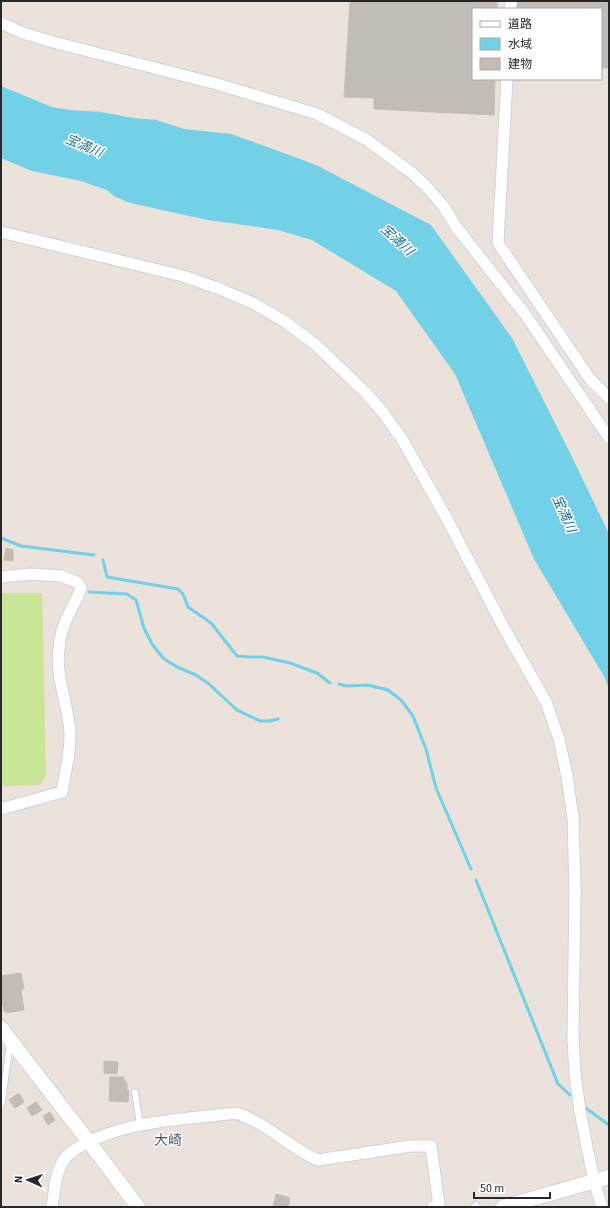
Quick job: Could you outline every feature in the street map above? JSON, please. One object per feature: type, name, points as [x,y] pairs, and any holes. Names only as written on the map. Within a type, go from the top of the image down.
[{"type":"street","points":[[1,23],[23,33],[53,42],[217,84],[317,114],[367,140],[412,173],[426,186],[444,207],[461,234],[525,314],[609,438]]},
{"type":"street","points":[[507,80],[498,244],[590,379],[609,398]]},
{"type":"street","points":[[1,232],[183,276],[253,303],[284,321],[316,345],[366,393],[381,410],[402,439],[418,470],[447,519],[504,628],[546,702],[559,739],[568,776],[573,818],[575,890],[573,1038],[575,1074],[580,1111],[601,1179],[602,1207]]},
{"type":"street","points":[[1,577],[31,574],[54,575],[77,582],[81,588],[63,628],[58,649],[58,666],[70,732],[62,792],[1,809]]},
{"type":"street","points":[[5,1035],[138,1207]]},
{"type":"street","points":[[52,1207],[60,1166],[67,1156],[76,1148],[117,1130],[140,1125],[183,1118],[238,1114],[261,1125],[307,1156],[318,1160],[411,1146],[430,1146],[439,1205],[433,1207]]},
{"type":"street","points":[[503,1207],[601,1179]]},
{"type":"lane","points":[[1,1105],[5,1035]]},
{"type":"lane","points":[[135,1092],[140,1125]]},
{"type":"lane","points":[[474,1207],[476,1205],[477,1207]]},
{"type":"green space","points":[[1,593],[42,593],[46,775],[40,785],[1,786]]},
{"type":"water","name":"宝満川","points":[[1,86],[52,107],[156,120],[184,129],[231,134],[318,166],[431,225],[512,338],[609,534],[609,689],[605,678],[534,559],[455,374],[396,291],[312,240],[278,230],[208,220],[130,203],[114,196],[107,190],[81,181],[32,171],[1,158]]},
{"type":"building","points":[[350,1],[497,1],[497,8],[472,8],[472,80],[495,80],[494,115],[374,109],[374,98],[344,97]]},
{"type":"building","points":[[518,1],[609,1],[609,68],[602,68],[602,8],[517,8]]},
{"type":"building","points":[[6,548],[13,550],[13,561],[4,560]]},
{"type":"building","points":[[21,973],[24,989],[21,989],[24,1010],[6,1013],[1,1000],[1,976]]},
{"type":"building","points":[[104,1061],[118,1062],[117,1074],[104,1073]]},
{"type":"building","points":[[110,1077],[124,1077],[124,1081],[127,1083],[127,1091],[129,1091],[128,1102],[109,1101]]},
{"type":"building","points":[[19,1093],[24,1102],[15,1108],[9,1100]]},
{"type":"building","points":[[36,1102],[42,1110],[32,1116],[27,1108]]},
{"type":"building","points":[[50,1112],[55,1120],[48,1125],[43,1116]]},
{"type":"building","points":[[276,1194],[290,1198],[288,1207],[273,1207]]},
{"type":"waterway","points":[[1,538],[21,546],[94,555]]},
{"type":"waterway","points":[[103,560],[107,577],[178,589],[183,594],[188,607],[211,623],[237,656],[263,657],[290,663],[317,673],[330,683]]},
{"type":"waterway","points":[[89,592],[127,594],[136,600],[144,628],[152,644],[163,658],[177,667],[196,675],[209,684],[237,710],[260,721],[278,719]]},
{"type":"waterway","points":[[339,684],[347,686],[368,685],[388,690],[401,700],[413,716],[426,749],[436,788],[471,869]]},
{"type":"waterway","points":[[476,880],[558,1084],[570,1095]]},
{"type":"waterway","points":[[583,1106],[609,1125]]},
{"type":"district","name":"大崎","points":[[168,1141]]}]
